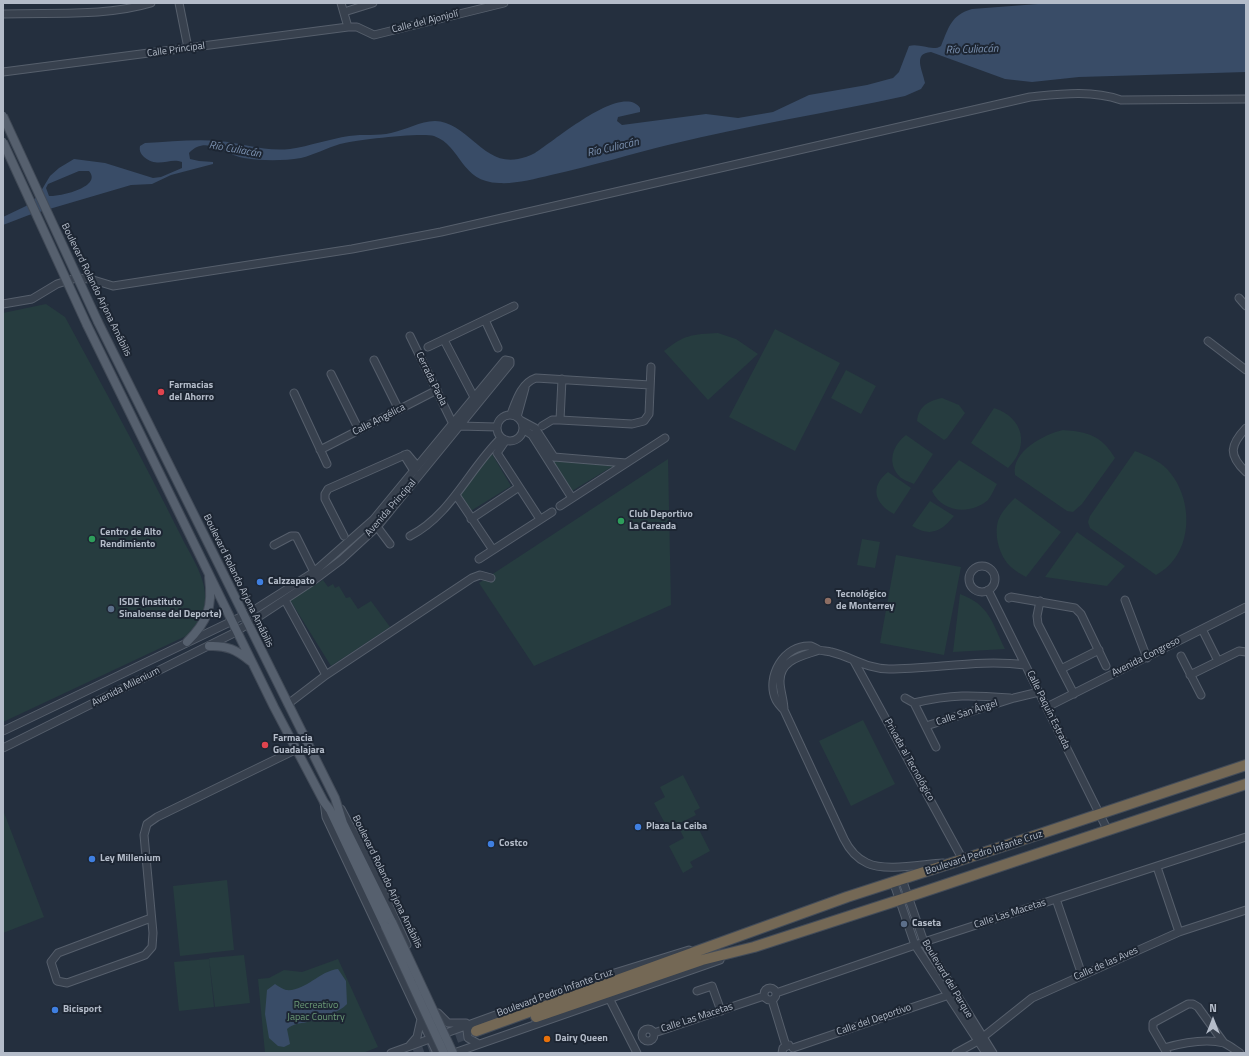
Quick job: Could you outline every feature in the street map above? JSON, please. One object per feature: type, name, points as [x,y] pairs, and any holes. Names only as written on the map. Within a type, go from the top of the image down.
[{"type":"highway","name":"Boulevard Pedro Infante Cruz","points":[[476,1032],[722,942],[898,880],[961,861],[1246,765]]},
{"type":"highway","name":"Boulevard Pedro Infante Cruz","points":[[476,1032],[702,960],[754,947],[904,899],[1107,829],[1246,784]]},
{"type":"main road","name":"Boulevard Rolando Arjona Amábilis","points":[[3,116],[98,322],[155,434],[243,616],[335,798]]},
{"type":"main road","points":[[3,142],[87,325],[208,568],[253,664],[324,802],[340,824]]},
{"type":"main road","points":[[187,642],[202,626],[210,608],[211,590],[208,568]]},
{"type":"main road","points":[[209,646],[231,648],[253,664]]},
{"type":"main road","points":[[335,798],[340,824]]},
{"type":"main road","name":"Boulevard Rolando Arjona Amábilis","points":[[340,824],[389,924]]},
{"type":"main road","points":[[389,924],[455,1053]]},
{"type":"main road","points":[[389,924],[444,1053]]},
{"type":"street","points":[[3,14],[101,11],[125,9],[151,3]]},
{"type":"street","points":[[179,3],[188,48]]},
{"type":"street","points":[[341,3],[348,28]]},
{"type":"street","points":[[344,12],[373,3]]},
{"type":"street","name":"Calle del Ajonjolí","points":[[348,28],[357,27],[374,35],[504,3]]},
{"type":"street","name":"Calle Principal","points":[[3,72],[188,48],[250,42],[348,28]]},
{"type":"street","points":[[3,304],[32,299],[57,284],[76,278],[90,279],[113,286],[352,249],[441,232],[1030,97],[1073,93],[1108,96],[1121,100],[1246,99]]},
{"type":"street","points":[[1239,298],[1246,306]]},
{"type":"street","points":[[428,347],[514,306]]},
{"type":"street","points":[[485,320],[498,348]]},
{"type":"street","name":"Cerrada Paola","points":[[410,336],[456,424]]},
{"type":"street","points":[[444,340],[475,401]]},
{"type":"street","points":[[1208,342],[1246,370]]},
{"type":"street","points":[[374,360],[399,410]]},
{"type":"street","name":"Avenida Principal","points":[[247,624],[285,600],[341,560],[375,524],[506,363]]},
{"type":"street","points":[[542,426],[552,420],[632,424],[644,421],[649,414],[651,367]]},
{"type":"street","points":[[331,374],[359,430]]},
{"type":"street","points":[[626,463],[551,459],[532,435],[523,429],[516,417],[525,386],[528,382],[536,378],[650,385]]},
{"type":"street","points":[[560,420],[562,380]]},
{"type":"street","name":"Calle Angélica","points":[[320,450],[437,390]]},
{"type":"street","points":[[294,394],[327,464]]},
{"type":"street","points":[[497,427],[500,419],[516,417],[537,431],[572,498]]},
{"type":"street","points":[[456,424],[497,427]]},
{"type":"street","name":"Avenida Principal","points":[[243,616],[280,595],[314,572],[375,524],[415,468],[456,424]]},
{"type":"street","points":[[497,427],[504,439],[511,441],[519,437],[523,429]]},
{"type":"street","points":[[1246,429],[1234,443],[1233,450],[1235,458],[1246,472]]},
{"type":"street","points":[[560,506],[665,438]]},
{"type":"street","points":[[410,536],[424,529],[433,521],[504,439]]},
{"type":"street","points":[[494,451],[540,519]]},
{"type":"street","points":[[344,536],[325,500],[326,491],[407,455],[415,468]]},
{"type":"street","points":[[471,518],[519,487]]},
{"type":"street","points":[[456,495],[493,550]]},
{"type":"street","points":[[479,559],[552,512]]},
{"type":"street","points":[[375,524],[390,544]]},
{"type":"street","points":[[274,545],[291,536],[296,536],[314,572]]},
{"type":"street","points":[[288,704],[326,675],[472,578],[480,575],[491,578]]},
{"type":"street","name":"Calle Paquín Estrada","points":[[988,590],[1107,829]]},
{"type":"street","points":[[1009,598],[1040,601],[1075,608],[1081,614],[1106,666]]},
{"type":"street","points":[[285,600],[326,675]]},
{"type":"street","points":[[1125,600],[1147,658]]},
{"type":"street","points":[[1040,601],[1037,616],[1038,624],[1074,694]]},
{"type":"street","name":"Avenida Congreso","points":[[1047,708],[1246,607]]},
{"type":"street","name":"Avenida Milenium","points":[[3,730],[243,616]]},
{"type":"street","name":"Avenida Milenium","points":[[3,748],[209,646],[238,631],[247,624]]},
{"type":"street","points":[[1202,629],[1218,661]]},
{"type":"street","points":[[961,861],[878,867],[867,864],[860,859],[844,839],[784,710],[784,699],[780,680],[784,668],[798,656],[819,650],[831,652],[871,667],[888,669],[959,664],[1011,663],[1026,665]]},
{"type":"street","points":[[1061,669],[1098,650]]},
{"type":"street","points":[[1190,674],[1239,650],[1245,651]]},
{"type":"street","points":[[1181,656],[1201,695]]},
{"type":"street","name":"Privada al Tecnológico","points":[[854,661],[961,861]]},
{"type":"street","name":"Calle San Ángel","points":[[1014,698],[963,694],[944,696],[914,703],[926,726],[1014,698],[1039,692]]},
{"type":"street","points":[[904,698],[914,703]]},
{"type":"street","points":[[926,726],[936,746]]},
{"type":"street","points":[[151,918],[58,953],[51,962],[57,981],[67,983],[145,955],[152,948],[153,940],[144,834],[147,824],[157,817],[297,749]]},
{"type":"street","name":"Boulevard Rolando Arjona Amábilis","points":[[335,798],[369,862],[455,1053]]},
{"type":"street","points":[[324,802],[326,817],[437,1053]]},
{"type":"street","name":"Calle Las Macetas","points":[[776,992],[924,942],[1246,838]]},
{"type":"street","points":[[1158,867],[1179,932]]},
{"type":"street","name":"Boulevard del Parque","points":[[898,880],[915,945],[952,994]]},
{"type":"street","name":"Boulevard del Parque","points":[[904,899],[924,942],[952,994],[980,1039],[986,1053]]},
{"type":"street","points":[[1056,899],[1082,975]]},
{"type":"street","name":"Calle de las Aves","points":[[956,1053],[980,1039],[1032,998],[1179,932],[1246,910]]},
{"type":"street","name":"Boulevard Pedro Infante Cruz","points":[[394,1052],[407,1050],[447,1033],[476,1032],[609,998],[754,947]]},
{"type":"street","points":[[697,991],[712,986],[721,1011]]},
{"type":"street","points":[[768,988],[772,988],[776,992],[775,997],[772,1000],[768,1000],[764,996],[764,991],[768,988]]},
{"type":"street","name":"Calle del Deportivo","points":[[794,1051],[952,994]]},
{"type":"street","name":"Calle Las Macetas","points":[[654,1033],[764,996]]},
{"type":"street","points":[[609,998],[637,1053]]},
{"type":"street","points":[[772,1000],[786,1046]]},
{"type":"street","points":[[1224,1043],[1195,1042],[1166,1051],[1153,1029],[1153,1024],[1190,1003],[1198,1007],[1224,1043],[1240,1053]]},
{"type":"street","points":[[438,1013],[448,1023],[476,1032]]},
{"type":"street","points":[[407,1050],[417,1037],[421,1019]]},
{"type":"street","name":"Boulevard Pedro Infante Cruz","points":[[455,1053],[468,1050],[476,1032]]},
{"type":"street","name":"Boulevard del Parque","points":[[980,1039],[993,1053]]},
{"type":"street","points":[[786,1046],[790,1046],[794,1051]]},
{"type":"street","points":[[782,1053],[783,1048],[786,1046]]},
{"type":"green space","name":"Centro de Alto Rendimiento","points":[[46,304],[65,317],[124,425],[196,564],[204,588],[205,602],[200,618],[186,636],[3,722],[3,313]]},
{"type":"green space","points":[[775,329],[840,363],[795,451],[729,417]]},
{"type":"green space","points":[[718,333],[736,339],[758,354],[708,400],[664,351],[689,336]]},
{"type":"green space","points":[[846,370],[876,386],[861,414],[831,398]]},
{"type":"green space","points":[[942,398],[959,405],[965,413],[944,440],[917,421],[922,408],[925,405]]},
{"type":"green space","points":[[994,408],[1012,418],[1020,434],[1021,442],[1019,451],[1015,460],[1008,468],[971,443]]},
{"type":"green space","points":[[1063,430],[1080,432],[1093,436],[1110,450],[1115,458],[1082,504],[1073,512],[1067,511],[1015,475],[1015,466],[1018,458],[1024,451],[1047,435]]},
{"type":"green space","points":[[906,435],[933,454],[914,484],[900,477],[893,466],[892,460],[895,449],[901,439]]},
{"type":"green space","points":[[1135,451],[1156,461],[1167,469],[1176,481],[1186,510],[1184,541],[1178,554],[1169,566],[1156,575],[1090,528],[1088,522],[1090,516]]},
{"type":"green space","points":[[492,454],[511,486],[469,512],[457,494]]},
{"type":"green space","name":"Club Deportivo La Careada","points":[[668,459],[671,605],[534,666],[479,583]]},
{"type":"green space","points":[[552,460],[613,466],[572,491]]},
{"type":"green space","points":[[959,460],[997,484],[988,500],[981,505],[965,510],[943,504],[932,491]]},
{"type":"green space","points":[[888,472],[911,488],[894,514],[882,505],[877,495],[878,483]]},
{"type":"green space","points":[[1015,498],[1061,532],[1026,577],[1014,570],[1003,557],[997,539],[999,518],[1005,508]]},
{"type":"green space","points":[[930,501],[954,516],[940,529],[930,532],[912,526]]},
{"type":"green space","points":[[1077,532],[1125,566],[1107,586],[1045,577]]},
{"type":"green space","points":[[862,539],[880,542],[875,568],[857,565]]},
{"type":"green space","points":[[896,555],[961,567],[944,655],[880,643]]},
{"type":"green space","points":[[323,580],[328,587],[333,584],[335,588],[339,586],[346,598],[350,597],[358,609],[371,601],[390,627],[331,666],[290,600]]},
{"type":"green space","points":[[960,594],[970,598],[984,609],[993,623],[1005,649],[953,652]]},
{"type":"green space","points":[[863,720],[895,784],[851,806],[819,741]]},
{"type":"green space","points":[[683,775],[700,808],[694,811],[696,815],[668,829],[654,803],[665,797],[660,787]]},
{"type":"green space","points":[[3,810],[44,917],[3,933]]},
{"type":"green space","points":[[695,822],[710,851],[690,862],[693,867],[683,873],[669,846],[684,838],[680,830]]},
{"type":"green space","points":[[227,880],[234,950],[180,956],[173,886]]},
{"type":"green space","points":[[244,955],[250,1003],[215,1007],[209,958]]},
{"type":"green space","points":[[209,959],[214,1007],[179,1011],[174,962]]},
{"type":"green space","name":"Recreativo Japac Country","points":[[338,959],[378,1047],[363,1053],[265,1053],[258,979],[269,978],[284,970],[302,972]]},
{"type":"water","name":"Río Culiacán","points":[[1051,3],[1246,3],[1246,72],[1079,77],[1032,82],[1005,79],[931,52],[925,53],[920,59],[925,83],[921,89],[905,96],[701,137],[525,181],[499,183],[486,181],[476,177],[443,141],[434,136],[427,135],[388,137],[348,142],[301,158],[280,160],[258,160],[244,158],[216,147],[202,145],[189,153],[190,159],[213,162],[213,164],[171,175],[152,184],[131,185],[29,215],[3,225],[3,217],[26,206],[38,196],[50,176],[59,168],[74,159],[105,163],[153,178],[161,177],[182,168],[182,162],[173,161],[159,163],[144,157],[140,152],[140,146],[145,143],[209,140],[281,150],[349,136],[391,133],[424,122],[435,121],[447,123],[457,128],[495,156],[506,159],[518,159],[535,153],[587,117],[603,108],[618,103],[631,102],[640,108],[640,112],[618,117],[617,121],[622,125],[706,114],[738,118],[773,112],[809,95],[867,85],[893,78],[899,72],[909,46],[913,45],[938,48],[941,46],[955,18],[972,9]],"holes":[[[79,171],[89,171],[92,177],[90,182],[85,186],[70,193],[49,196],[46,188],[48,184]]]},
{"type":"water","points":[[338,969],[346,981],[347,1004],[329,1015],[290,1027],[287,1029],[290,1044],[284,1047],[278,1046],[269,1038],[265,1014],[267,990],[275,984],[286,990],[293,990],[306,985],[325,973]]},
{"type":"tunnel","points":[[414,1053],[476,1031]]},
{"type":"place","name":"Farmacias del Ahorro","points":[[161,392]]},
{"type":"place","name":"Club Deportivo La Careada","points":[[621,521]]},
{"type":"place","name":"Centro de Alto Rendimiento","points":[[92,539]]},
{"type":"place","name":"Calzzapato","points":[[260,582]]},
{"type":"place","name":"Tecnológico de Monterrey","points":[[828,601]]},
{"type":"place","name":"ISDE (Instituto Sinaloense del Deporte)","points":[[111,609]]},
{"type":"place","name":"Farmacia Guadalajara","points":[[265,745]]},
{"type":"place","name":"Plaza La Ceiba","points":[[638,827]]},
{"type":"place","name":"Costco","points":[[491,844]]},
{"type":"place","name":"Ley Millenium","points":[[92,859]]},
{"type":"place","name":"Caseta","points":[[904,924]]},
{"type":"place","name":"Bicisport","points":[[55,1010]]},
{"type":"place","name":"Dairy Queen","points":[[547,1039]]}]
